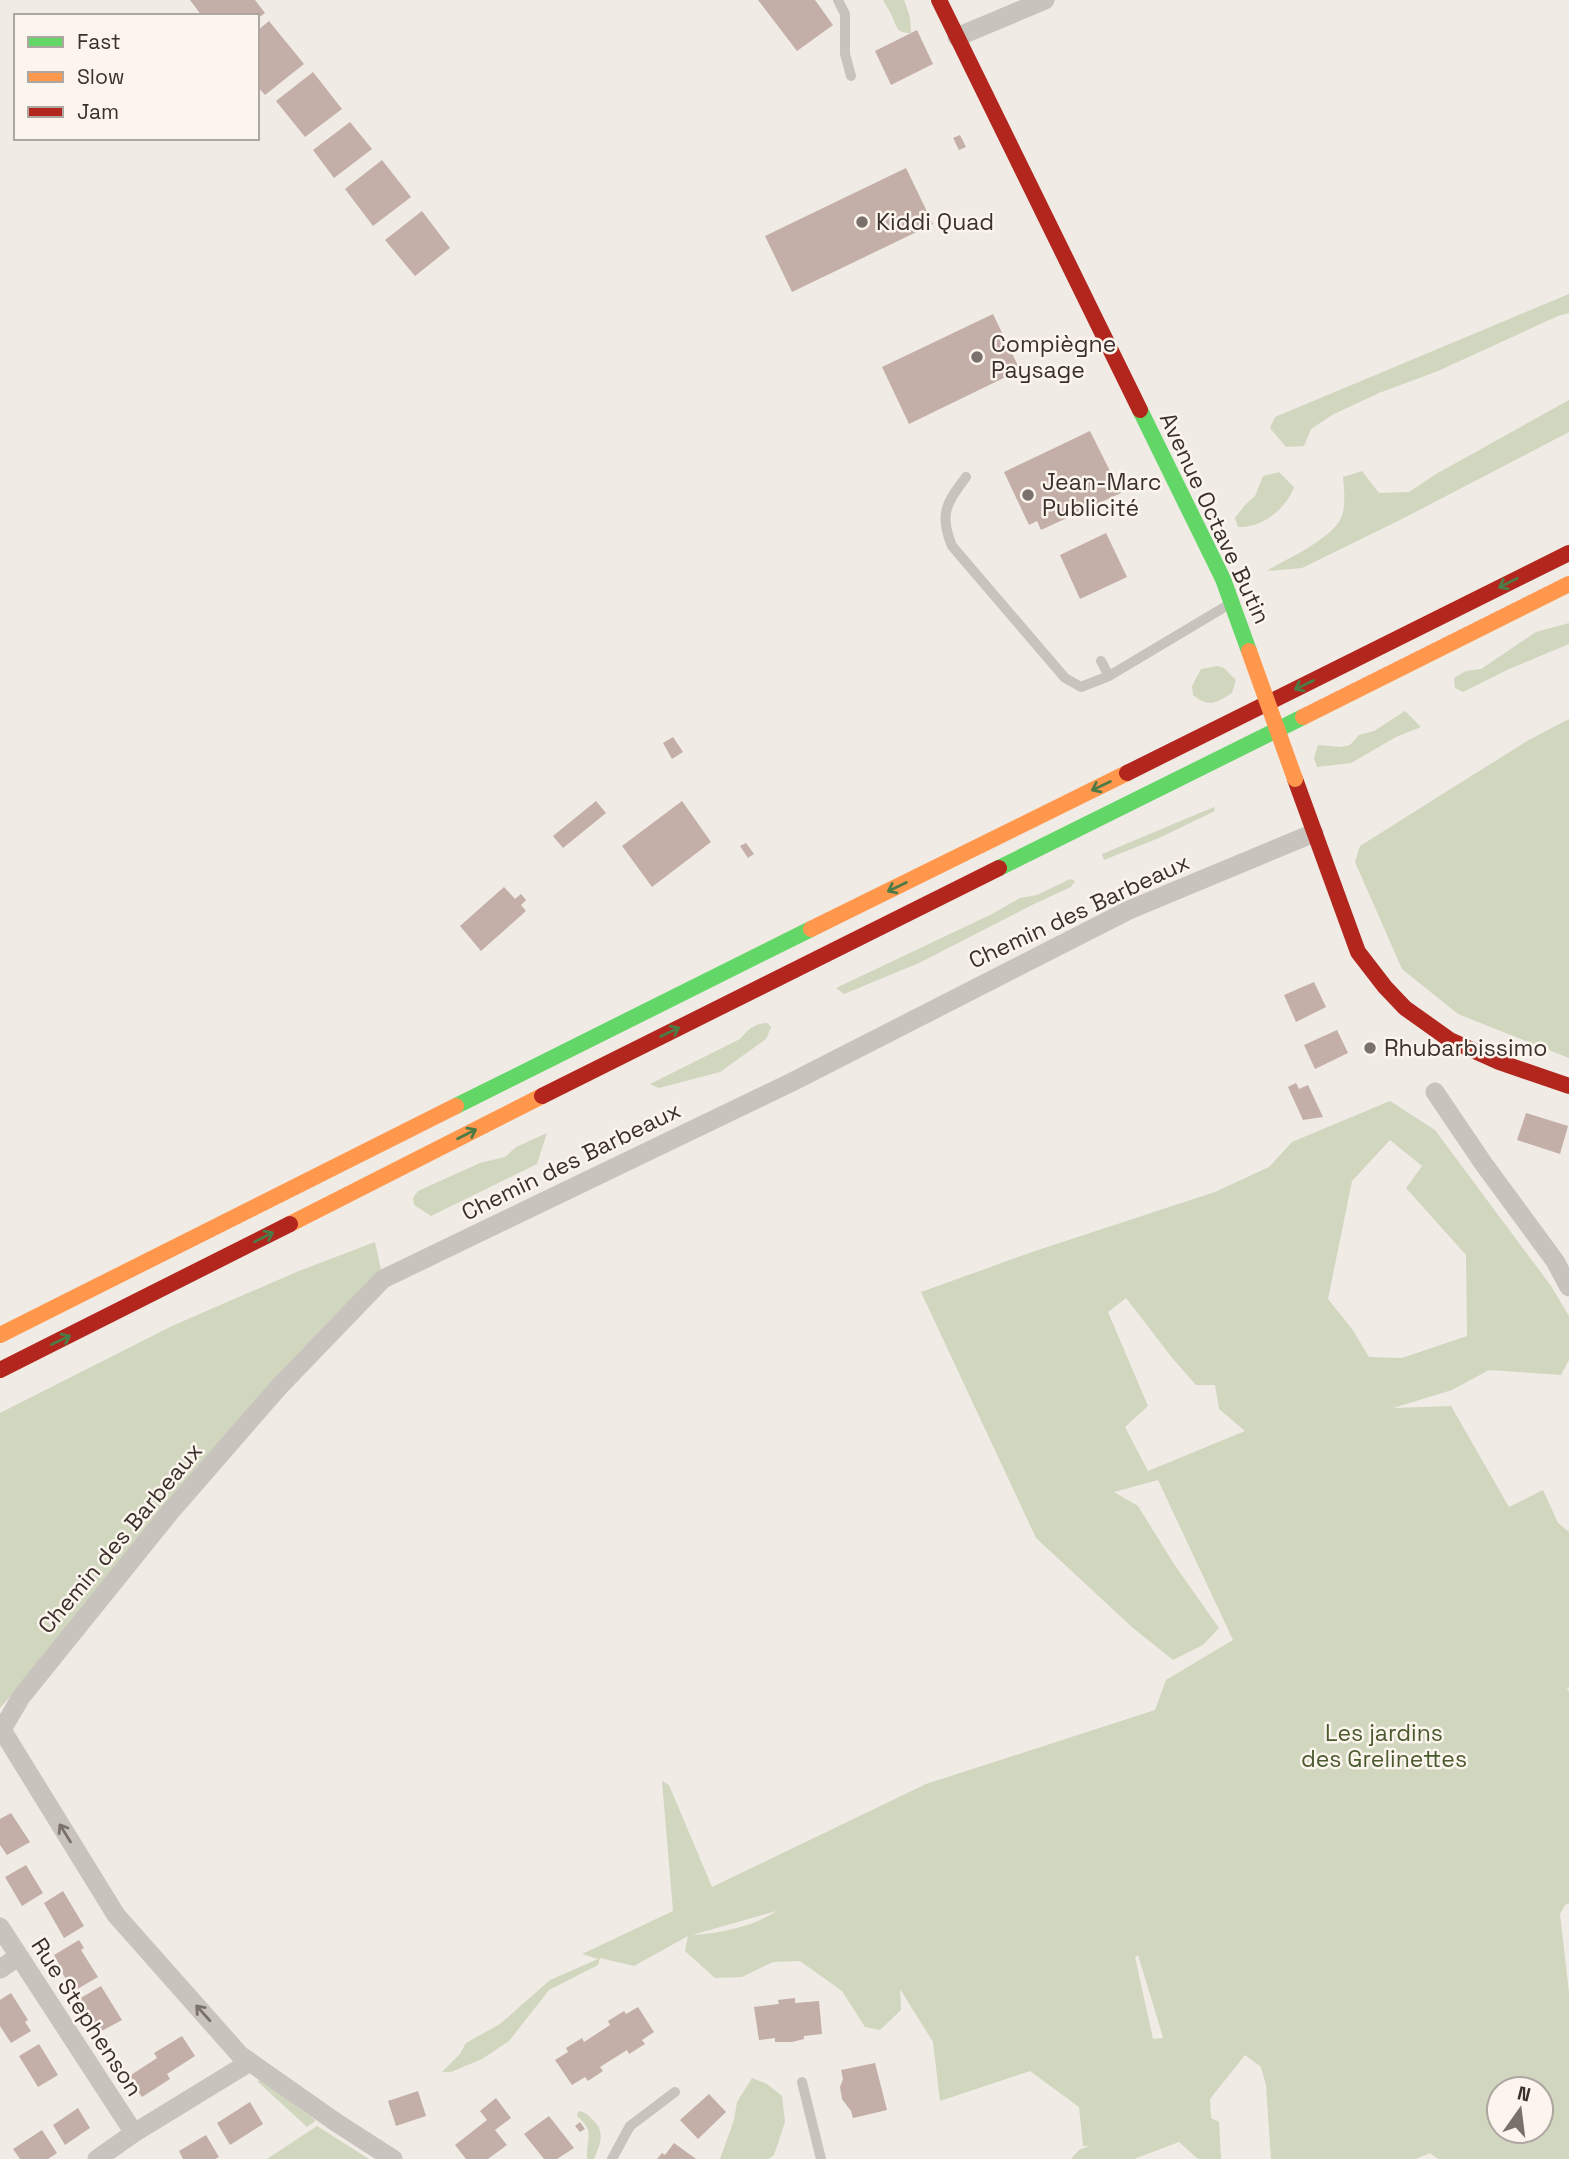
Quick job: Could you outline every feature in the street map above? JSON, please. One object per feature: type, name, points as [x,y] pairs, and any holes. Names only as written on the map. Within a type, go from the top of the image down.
[{"type":"main road","name":"Avenue Octave Butin","points":[[939,0],[1233,602],[1358,952],[1371,972],[1405,1008],[1442,1034],[1475,1053],[1569,1086]]},
{"type":"main road","points":[[0,1335],[1569,553]]},
{"type":"main road","points":[[0,1370],[618,1058],[1569,584]]},
{"type":"street","points":[[957,37],[1045,0]]},
{"type":"street","name":"Chemin des Barbeaux","points":[[1,1732],[21,1697],[171,1511],[278,1388],[383,1279],[792,1082],[1129,910],[1314,833]]},
{"type":"street","points":[[1435,1093],[1555,1261],[1569,1287]]},
{"type":"street","points":[[1,1732],[116,1915],[240,2054],[393,2159]]},
{"type":"street","name":"Rue Stephenson","points":[[0,1927],[134,2133]]},
{"type":"street","points":[[0,1969],[18,1957]]},
{"type":"street","points":[[97,2159],[134,2133],[250,2062]]},
{"type":"lane","points":[[838,0],[845,14],[845,54],[851,76]]},
{"type":"lane","points":[[966,477],[949,501],[944,527],[952,546],[1065,678],[1081,687],[1109,676],[1233,602]]},
{"type":"lane","points":[[1101,661],[1109,676]]},
{"type":"lane","points":[[802,2082],[821,2159]]},
{"type":"lane","points":[[611,2159],[630,2126],[675,2092]]},
{"type":"green space","points":[[883,0],[904,0],[910,17],[911,33],[898,29]]},
{"type":"green space","points":[[1569,294],[1569,313],[1332,415],[1311,429],[1304,446],[1286,447],[1270,428],[1275,417]]},
{"type":"green space","points":[[1569,400],[1569,432],[1302,568],[1266,571],[1320,540],[1337,524],[1344,506],[1343,477],[1362,471],[1379,493],[1409,492],[1436,474]]},
{"type":"green space","points":[[1279,472],[1294,487],[1285,503],[1264,521],[1238,527],[1235,518],[1255,496],[1263,476]]},
{"type":"green space","points":[[1569,623],[1569,644],[1463,692],[1455,688],[1454,678],[1466,671],[1481,669],[1536,632]]},
{"type":"green space","points":[[1217,666],[1224,668],[1236,680],[1232,693],[1212,703],[1204,702],[1193,695],[1192,686],[1201,669]]},
{"type":"green space","points":[[1405,711],[1421,727],[1396,737],[1351,763],[1317,767],[1314,758],[1318,745],[1350,745],[1359,735],[1374,731]]},
{"type":"green space","points":[[1569,719],[1569,1058],[1458,1014],[1402,969],[1355,862],[1360,846],[1527,741]]},
{"type":"green space","points":[[1214,807],[1215,811],[1159,838],[1104,860],[1102,854]]},
{"type":"green space","points":[[1070,879],[1075,881],[1071,887],[919,963],[844,994],[836,988],[1020,898],[1037,895]]},
{"type":"green space","points":[[767,1023],[771,1027],[766,1039],[720,1072],[659,1088],[650,1084],[740,1039],[755,1026]]},
{"type":"green space","name":"Les jardins des Grelinettes","points":[[1390,1101],[1435,1130],[1551,1286],[1569,1316],[1569,1360],[1561,1375],[1489,1370],[1452,1390],[1393,1408],[1451,1406],[1509,1507],[1543,1490],[1558,1523],[1569,1532],[1569,1903],[1560,1914],[1569,1993],[1569,2159],[1438,2159],[1430,2153],[1416,2159],[1271,2159],[1266,2085],[1261,2067],[1245,2055],[1210,2099],[1211,2118],[1219,2122],[1221,2159],[1198,2159],[1179,2142],[1134,2159],[1071,2159],[1079,2150],[1089,2146],[1083,2146],[1079,2107],[1030,2071],[940,2101],[933,2042],[900,1989],[901,2010],[880,2030],[865,2027],[842,1991],[800,1961],[773,1962],[742,1977],[715,1978],[685,1951],[688,1936],[634,1966],[600,1958],[598,1965],[549,1990],[509,2041],[482,2059],[451,2072],[442,2072],[460,2054],[466,2043],[500,2024],[550,1980],[598,1959],[582,1954],[673,1911],[662,1781],[669,1785],[712,1887],[926,1784],[1155,1710],[1166,1680],[1233,1640],[1158,1480],[1114,1492],[1138,1506],[1219,1628],[1203,1645],[1173,1660],[1133,1628],[1036,1538],[921,1292],[1035,1251],[1215,1192],[1269,1167],[1292,1142]],"holes":[[[1390,1140],[1422,1166],[1406,1188],[1466,1255],[1467,1336],[1402,1358],[1369,1357],[1352,1329],[1328,1299],[1352,1181]],[[1126,1298],[1196,1385],[1215,1385],[1219,1409],[1245,1431],[1148,1471],[1125,1427],[1148,1406],[1108,1312]],[[776,1911],[758,1921],[736,1928],[692,1935]],[[1138,1955],[1163,2038],[1153,2039],[1135,1957]]]},
{"type":"green space","points":[[547,1133],[537,1164],[431,1216],[414,1205],[413,1198],[418,1191],[480,1163],[505,1157],[516,1147]]},
{"type":"green space","points":[[375,1242],[383,1279],[278,1388],[0,1708],[0,1413],[172,1326],[299,1271]]},
{"type":"green space","points":[[752,2078],[767,2084],[782,2096],[785,2122],[774,2155],[768,2159],[720,2159],[734,2120],[737,2102]]},
{"type":"green space","points":[[261,2080],[315,2121],[307,2127],[257,2081]]},
{"type":"green space","points":[[578,2111],[588,2115],[601,2134],[594,2159],[587,2159],[589,2135],[577,2116]]},
{"type":"green space","points":[[317,2126],[369,2159],[267,2159]]},
{"type":"building","points":[[190,0],[255,0],[265,13],[259,18],[259,14],[200,14]]},
{"type":"building","points":[[758,0],[815,0],[833,25],[797,51]]},
{"type":"building","points":[[269,21],[304,64],[265,95],[259,88],[259,29]]},
{"type":"building","points":[[917,30],[933,64],[891,85],[875,51]]},
{"type":"building","points":[[313,72],[342,109],[305,137],[276,101]]},
{"type":"building","points":[[350,122],[372,149],[334,178],[313,150]]},
{"type":"building","points":[[960,135],[966,147],[959,150],[953,138]]},
{"type":"building","points":[[382,160],[411,197],[373,226],[345,189]]},
{"type":"building","points":[[906,168],[933,224],[792,292],[765,236]]},
{"type":"building","points":[[422,211],[450,248],[415,276],[385,240]]},
{"type":"building","points":[[993,314],[1020,370],[909,424],[882,367]]},
{"type":"building","points":[[1090,431],[1121,493],[1041,530],[1037,521],[1029,525],[1004,472]]},
{"type":"building","points":[[1106,533],[1127,577],[1080,599],[1060,555]]},
{"type":"building","points":[[673,737],[683,752],[672,759],[663,743]]},
{"type":"building","points":[[596,801],[606,813],[563,848],[553,836]]},
{"type":"building","points":[[682,801],[711,842],[652,887],[622,846]]},
{"type":"building","points":[[746,843],[754,854],[748,858],[740,846]]},
{"type":"building","points":[[504,887],[515,899],[521,894],[526,900],[521,905],[526,911],[481,951],[460,926]]},
{"type":"building","points":[[1314,982],[1326,1007],[1296,1022],[1284,995]]},
{"type":"building","points":[[1337,1030],[1348,1053],[1315,1069],[1304,1045]]},
{"type":"building","points":[[1296,1083],[1299,1089],[1308,1085],[1323,1117],[1303,1120],[1288,1087]]},
{"type":"building","points":[[1526,1113],[1568,1126],[1560,1154],[1517,1140]]},
{"type":"building","points":[[11,1813],[30,1842],[7,1855],[0,1845],[0,1819]]},
{"type":"building","points":[[26,1865],[43,1893],[22,1906],[5,1877]]},
{"type":"building","points":[[63,1891],[84,1926],[64,1938],[44,1903]]},
{"type":"building","points":[[79,1940],[84,1948],[81,1950],[98,1977],[74,1991],[57,1965],[59,1964],[54,1955]]},
{"type":"building","points":[[101,1986],[122,2020],[100,2032],[79,1999]]},
{"type":"building","points":[[11,1993],[28,2020],[25,2022],[31,2031],[11,2043],[0,2026],[0,2000]]},
{"type":"building","points":[[795,1998],[795,2003],[819,2001],[822,2034],[804,2036],[804,2039],[792,2042],[775,2042],[775,2038],[759,2040],[754,2007],[779,2004],[778,2000]]},
{"type":"building","points":[[638,2007],[654,2032],[642,2040],[645,2044],[629,2054],[627,2050],[600,2067],[603,2071],[588,2081],[585,2077],[572,2085],[555,2060],[568,2052],[566,2048],[582,2038],[584,2042],[610,2025],[608,2021],[624,2011],[626,2014]]},
{"type":"building","points":[[182,2036],[195,2056],[167,2074],[170,2079],[142,2097],[128,2077],[157,2058],[154,2053]]},
{"type":"building","points":[[39,2044],[58,2075],[38,2087],[19,2056]]},
{"type":"building","points":[[875,2063],[887,2110],[853,2118],[842,2099],[841,2070]]},
{"type":"building","points":[[418,2091],[426,2116],[396,2126],[388,2101]]},
{"type":"building","points":[[709,2094],[726,2112],[698,2139],[680,2120]]},
{"type":"building","points":[[496,2098],[511,2118],[495,2130],[507,2145],[488,2159],[466,2159],[455,2145],[487,2120],[480,2111]]},
{"type":"building","points":[[250,2102],[263,2124],[230,2145],[217,2123]]},
{"type":"building","points":[[78,2108],[90,2128],[65,2145],[53,2125]]},
{"type":"building","points":[[549,2116],[574,2148],[557,2159],[544,2159],[524,2134]]},
{"type":"building","points":[[580,2122],[585,2129],[580,2132],[575,2126]]},
{"type":"building","points":[[42,2130],[57,2153],[48,2159],[20,2159],[13,2149]]},
{"type":"building","points":[[206,2135],[219,2157],[183,2159],[179,2151]]},
{"type":"building","points":[[674,2143],[696,2159],[657,2159],[662,2153],[665,2155]]},
{"type":"traffic: fast","points":[[1140,410],[1223,579],[1249,651]]},
{"type":"traffic: fast","points":[[999,868],[1303,717]]},
{"type":"traffic: fast","points":[[456,1106],[811,929]]},
{"type":"traffic: slow","points":[[1303,717],[1569,584]]},
{"type":"traffic: slow","points":[[1249,651],[1295,779]]},
{"type":"traffic: slow","points":[[811,929],[1127,773]]},
{"type":"traffic: slow","points":[[290,1224],[542,1096]]},
{"type":"traffic: slow","points":[[0,1335],[456,1106]]},
{"type":"traffic: jam","points":[[939,0],[1140,410]]},
{"type":"traffic: jam","points":[[1127,773],[1569,553]]},
{"type":"traffic: jam","points":[[1295,779],[1358,952],[1385,987],[1405,1008],[1450,1040],[1499,1062],[1569,1086]]},
{"type":"traffic: jam","points":[[542,1096],[999,868]]},
{"type":"traffic: jam","points":[[0,1370],[290,1224]]},
{"type":"place","name":"Kiddi Quad","points":[[862,222]]},
{"type":"place","name":"Compiègne Paysage","points":[[977,357]]},
{"type":"place","name":"Jean-Marc Publicité","points":[[1028,495]]},
{"type":"place","name":"Rhubarbissimo","points":[[1370,1048]]}]
